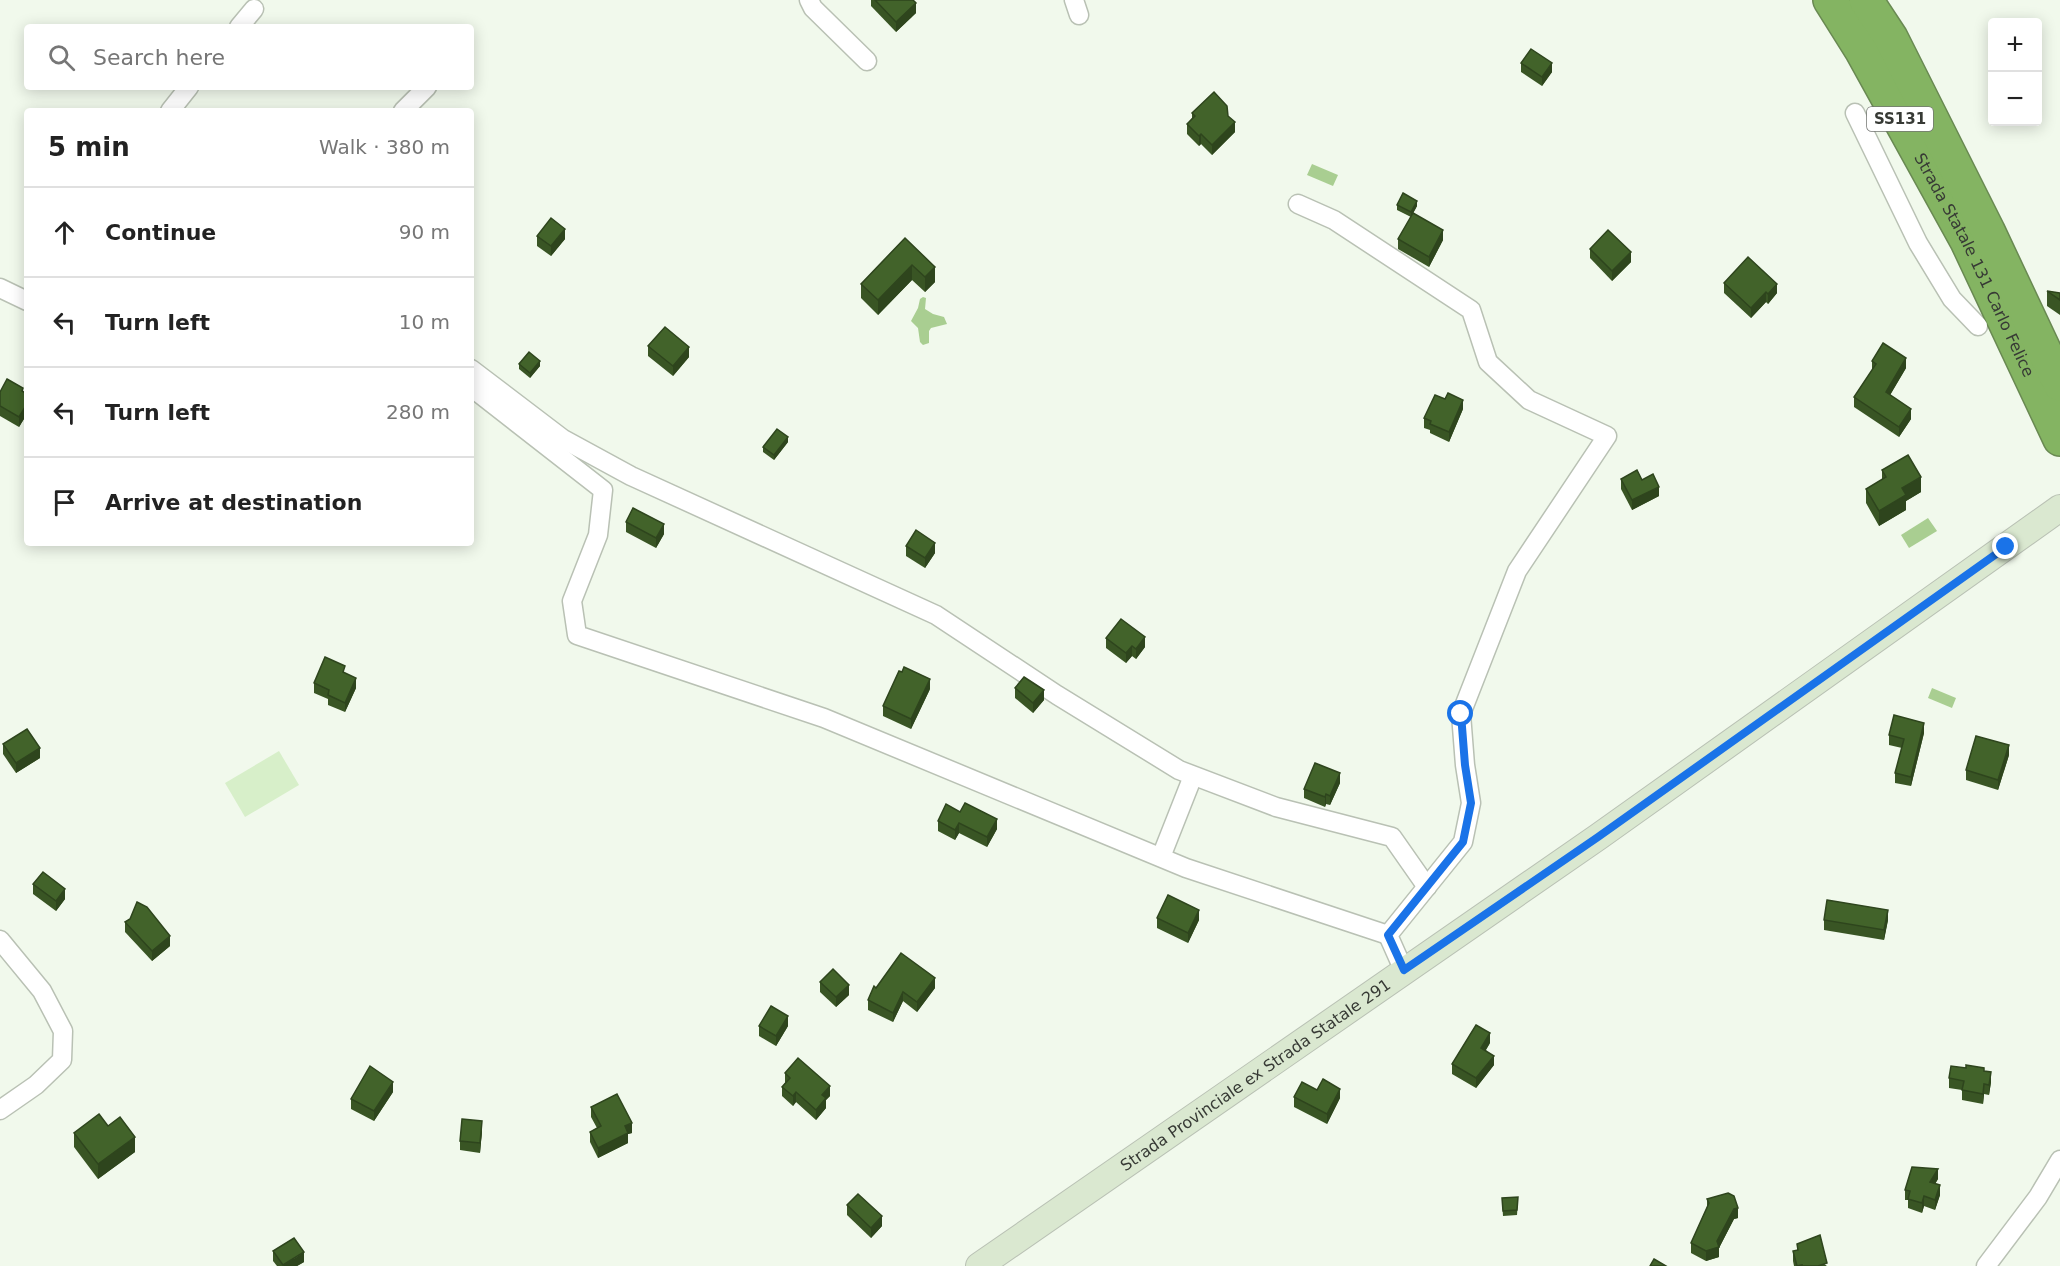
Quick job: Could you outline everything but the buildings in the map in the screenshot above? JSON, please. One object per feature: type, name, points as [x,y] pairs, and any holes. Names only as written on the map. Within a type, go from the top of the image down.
[{"type":"highway","name":"Strada Statale 131 Carlo Felice","points":[[1830,0],[1978,236],[2060,384]]},
{"type":"highway","name":"Strada Statale 131 Carlo Felice","points":[[1866,0],[1891,38],[1978,236],[2060,439]]},
{"type":"street","points":[[809,0],[813,8],[867,61]]},
{"type":"street","points":[[242,24],[254,9]]},
{"type":"street","points":[[172,108],[187,90]]},
{"type":"street","points":[[406,108],[423,90]]},
{"type":"street","points":[[1855,113],[1918,243],[1952,299],[1978,326]]},
{"type":"street","points":[[1298,204],[1334,220],[1471,310],[1488,362],[1496,370],[1529,400],[1607,436],[1516,571],[1461,714],[1471,803],[1463,842],[1388,935]]},
{"type":"street","points":[[0,288],[24,300]]},
{"type":"street","points":[[474,371],[563,439],[632,476],[936,615],[1057,695],[1179,770],[1276,807],[1392,837],[1427,887]]},
{"type":"street","points":[[474,389],[603,490],[598,536],[572,601],[578,635],[824,718],[1186,868],[1388,935],[1404,970]]},
{"type":"street","name":"Strada Provinciale ex Strada Statale 291","points":[[979,1266],[1606,831],[2060,508]]},
{"type":"street","points":[[1161,857],[1193,776]]},
{"type":"street","points":[[0,940],[42,991],[63,1031],[62,1060],[36,1086],[0,1110]]},
{"type":"street","points":[[1986,1266],[2038,1197],[2060,1160]]},
{"type":"shaded area","points":[[1312,164],[1338,175],[1333,186],[1307,175]]},
{"type":"shaded area","points":[[923,297],[926,298],[925,309],[944,317],[947,324],[931,328],[929,343],[923,345],[920,342],[918,328],[911,321]]},
{"type":"shaded area","points":[[1928,518],[1937,531],[1909,548],[1901,535]]},
{"type":"shaded area","points":[[1932,688],[1956,698],[1952,708],[1928,698]]},
{"type":"shaded area","points":[[279,751],[299,785],[245,817],[225,783]]},
{"type":"route","points":[[1461,714],[1471,803],[1463,842],[1388,935],[1404,970],[1598,837],[2006,547]]}]
